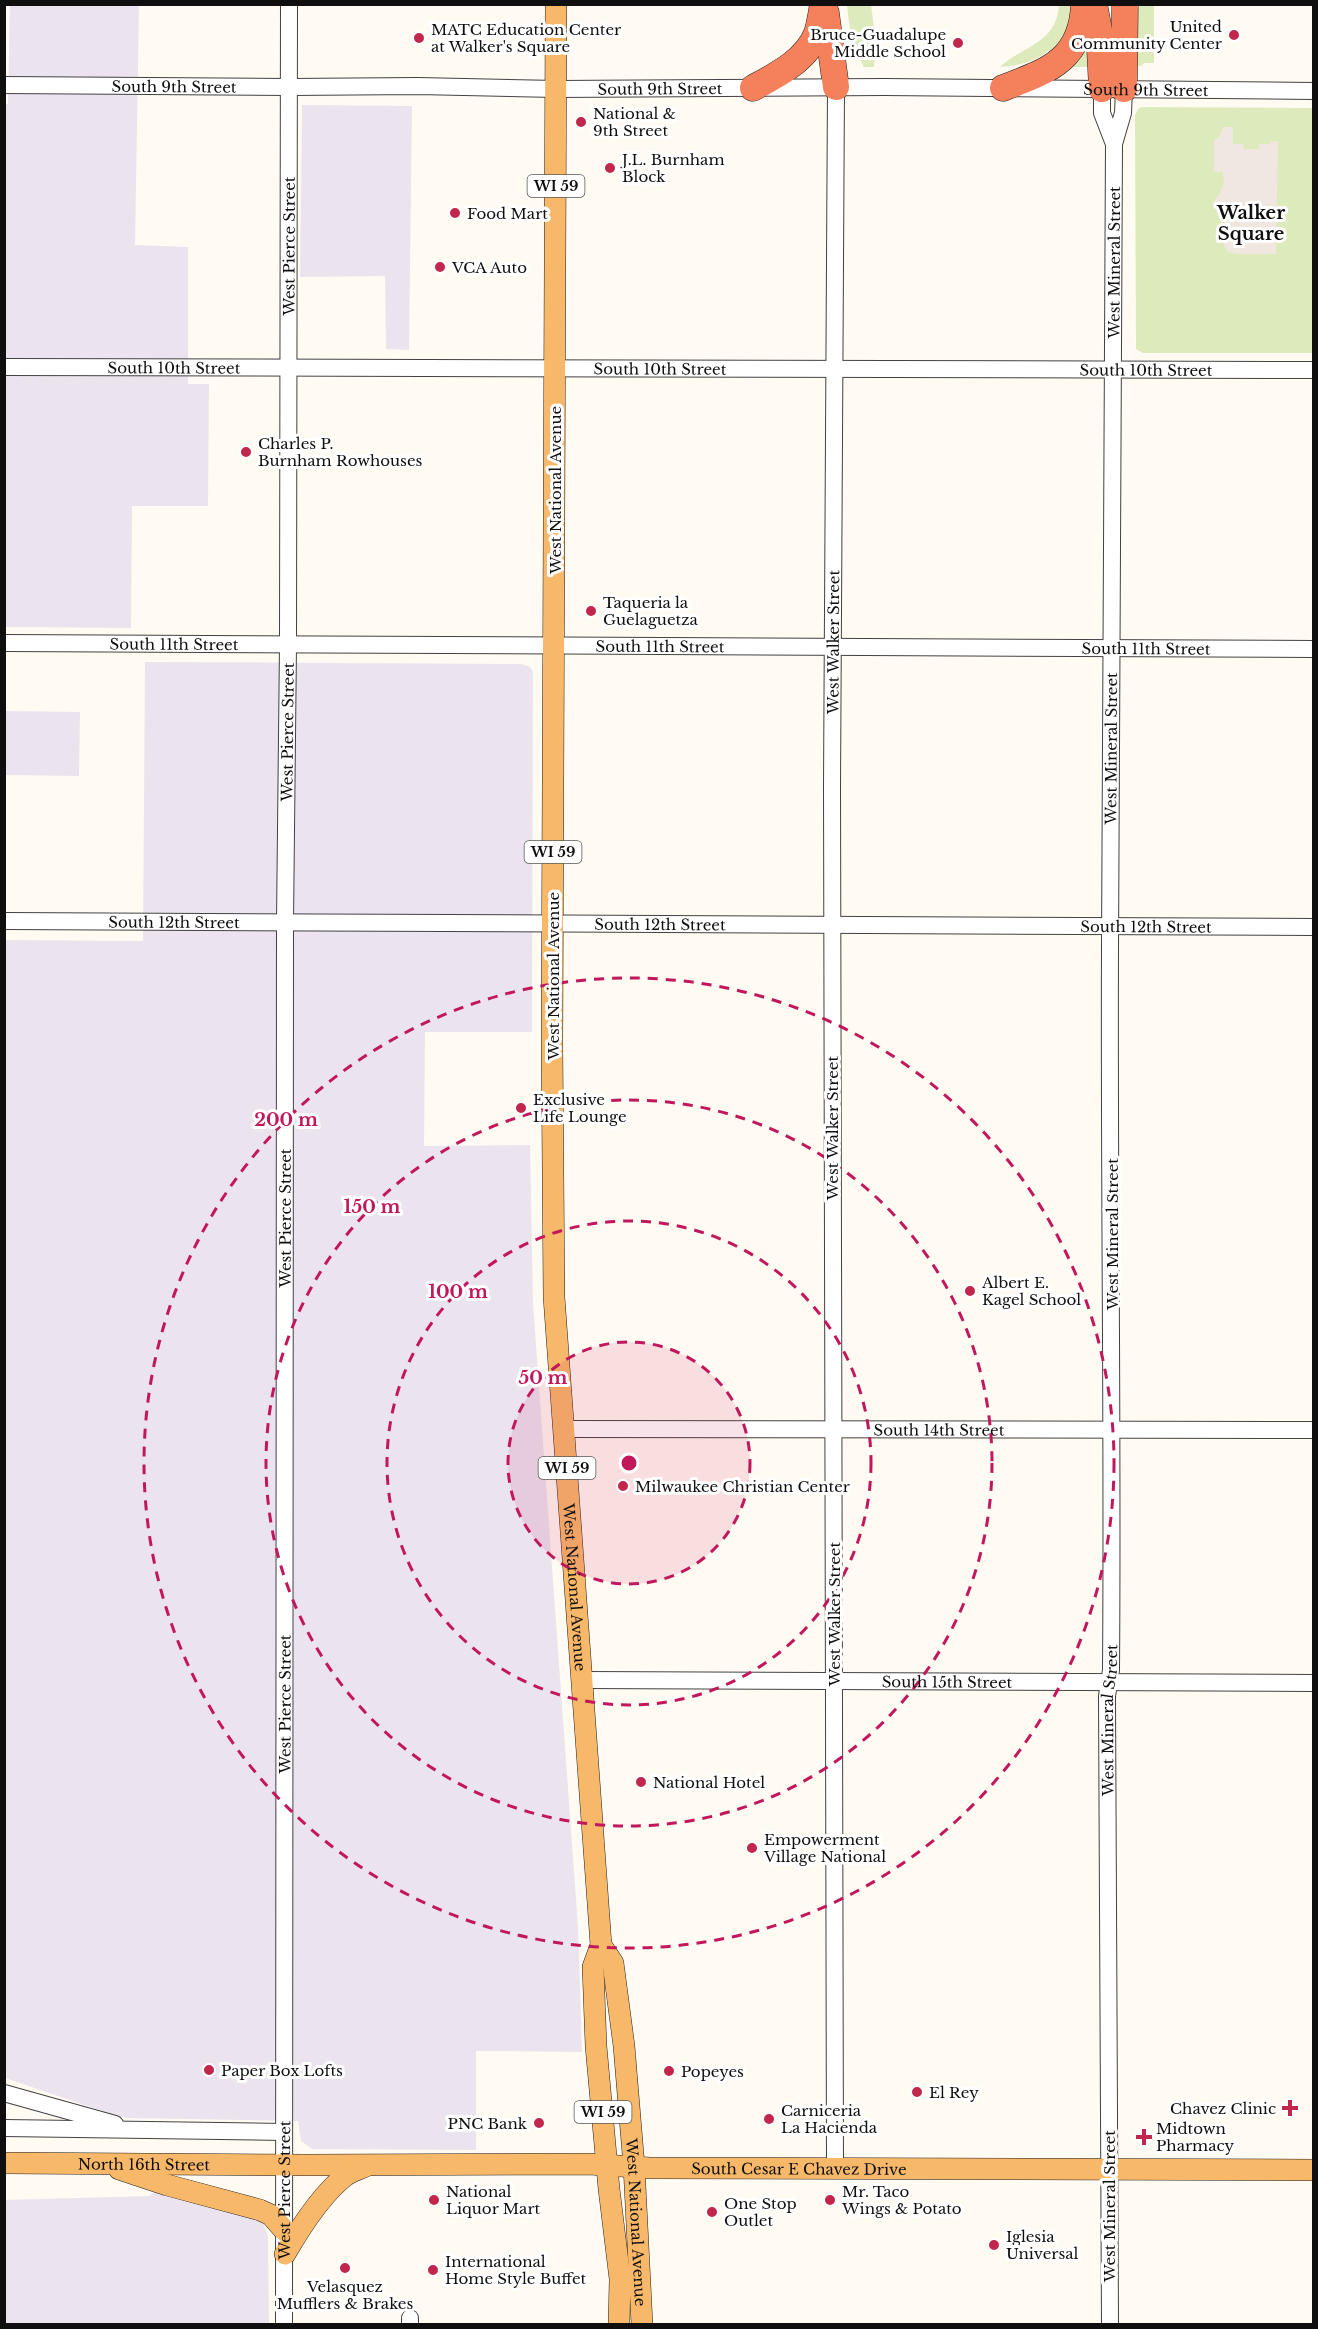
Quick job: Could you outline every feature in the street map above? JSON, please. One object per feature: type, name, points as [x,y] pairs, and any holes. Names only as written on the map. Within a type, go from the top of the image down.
[{"type":"highway","points":[[824,4],[836,87]]},
{"type":"highway","points":[[753,88],[781,73],[800,57],[817,34],[824,4]]},
{"type":"highway","points":[[836,87],[840,4]]},
{"type":"highway","points":[[1003,88],[1048,70],[1063,58],[1079,33],[1084,4]]},
{"type":"highway","points":[[1094,4],[1113,89]]},
{"type":"highway","points":[[1113,89],[1125,4]]},
{"type":"main road","name":"West National Avenue","points":[[556,4],[553,1287],[601,1945],[593,1967],[596,2046],[607,2164],[629,2279],[642,2325]]},
{"type":"main road","name":"West National Avenue","points":[[601,1945],[613,1962],[624,2046],[634,2166],[629,2279],[619,2325]]},
{"type":"main road","points":[[596,2046],[624,2046]]},
{"type":"main road","name":"North 16th Street","points":[[4,2163],[284,2165]]},
{"type":"main road","points":[[101,2163],[183,2190],[260,2210],[271,2215],[284,2230]]},
{"type":"main road","name":"South Cesar E Chavez Drive","points":[[284,2165],[607,2164],[835,2169],[1314,2170]]},
{"type":"main road","points":[[285,2254],[301,2227],[330,2191],[346,2175],[368,2165]]},
{"type":"street","name":"West Pierce Street","points":[[284,2325],[285,922],[289,4]]},
{"type":"street","name":"South 9th Street","points":[[4,85],[418,86],[556,89],[836,87],[1314,90]]},
{"type":"street","name":"West Walker Street","points":[[835,2169],[833,648],[836,87]]},
{"type":"street","name":"West Mineral Street","points":[[1110,2325],[1107,1696],[1111,1670],[1113,1429],[1110,926],[1114,144],[1102,113],[1113,89]]},
{"type":"street","name":"South 10th Street","points":[[4,368],[1314,370]]},
{"type":"street","name":"South 11th Street","points":[[4,643],[1314,649]]},
{"type":"street","name":"South 12th Street","points":[[4,921],[1314,927]]},
{"type":"street","name":"South 14th Street","points":[[564,1429],[1314,1430]]},
{"type":"street","name":"South 15th Street","points":[[583,1680],[1314,1683]]},
{"type":"street","points":[[4,2093],[136,2130]]},
{"type":"street","points":[[4,2128],[284,2132]]},
{"type":"shaded area","points":[[10,5],[139,5],[135,245],[188,247],[188,384],[209,384],[208,506],[132,506],[131,628],[5,627],[4,104],[8,104]]},
{"type":"shaded area","points":[[302,105],[412,106],[409,350],[386,349],[385,276],[300,277]]},
{"type":"shaded area","points":[[1223,127],[1233,127],[1233,144],[1243,144],[1244,149],[1259,149],[1259,144],[1278,141],[1276,254],[1237,254],[1228,252],[1224,246],[1225,218],[1216,211],[1214,202],[1223,187],[1224,177],[1222,172],[1214,172],[1214,140],[1219,137]]},
{"type":"shaded area","points":[[145,662],[522,664],[530,667],[533,672],[532,1032],[425,1032],[424,1146],[530,1145],[533,1303],[578,1927],[582,2052],[476,2051],[476,2150],[312,2149],[301,2141],[298,2121],[128,2118],[5,2078],[5,940],[143,941]]},
{"type":"shaded area","points":[[5,711],[80,712],[79,776],[5,775]]},
{"type":"shaded area","points":[[157,2190],[259,2220],[264,2225],[268,2236],[269,2324],[5,2324],[4,2200],[149,2196]]},
{"type":"green space","points":[[847,5],[871,5],[875,36],[874,67],[864,67],[857,52],[850,29]]},
{"type":"green space","points":[[1059,5],[1077,5],[1075,20],[1056,54],[1048,51],[1026,63],[1000,67],[1045,36],[1057,18]]},
{"type":"green space","points":[[1136,5],[1154,5],[1154,63],[1144,63],[1141,66],[1137,66]]},
{"type":"green space","points":[[1089,40],[1090,67],[1067,67]]},
{"type":"green space","points":[[1142,107],[1313,108],[1313,353],[1143,353],[1136,349],[1135,115]]},
{"type":"place","name":"United Community Center","points":[[1234,35]]},
{"type":"place","name":"MATC Education Center at Walker's Square","points":[[419,38]]},
{"type":"place","name":"Bruce-Guadalupe Middle School","points":[[958,43]]},
{"type":"place","name":"National & 9th Street","points":[[581,122]]},
{"type":"place","name":"J.L. Burnham Block","points":[[610,168]]},
{"type":"place","name":"Food Mart","points":[[455,213]]},
{"type":"place","name":"VCA Auto","points":[[440,267]]},
{"type":"place","name":"Charles P. Burnham Rowhouses","points":[[246,452]]},
{"type":"place","name":"Taqueria la Guelaguetza","points":[[591,611]]},
{"type":"place","name":"Exclusive Life Lounge","points":[[521,1108]]},
{"type":"place","name":"Albert E. Kagel School","points":[[970,1291]]},
{"type":"place","name":"Milwaukee Christian Center","points":[[623,1486]]},
{"type":"place","name":"National Hotel","points":[[641,1782]]},
{"type":"place","name":"Empowerment Village National","points":[[752,1848]]},
{"type":"place","name":"Paper Box Lofts","points":[[209,2070]]},
{"type":"place","name":"Popeyes","points":[[669,2071]]},
{"type":"place","name":"El Rey","points":[[917,2092]]},
{"type":"place","name":"Chavez Clinic","points":[[1290,2108]]},
{"type":"place","name":"Carniceria La Hacienda","points":[[769,2119]]},
{"type":"place","name":"PNC Bank","points":[[539,2123]]},
{"type":"place","name":"Midtown Pharmacy","points":[[1144,2137]]},
{"type":"place","name":"National Liquor Mart","points":[[434,2200]]},
{"type":"place","name":"Mr. Taco Wings & Potato","points":[[830,2200]]},
{"type":"place","name":"One Stop Outlet","points":[[712,2212]]},
{"type":"place","name":"Iglesia Universal","points":[[994,2245]]},
{"type":"place","name":"Velasquez Mufflers & Brakes","points":[[345,2268]]},
{"type":"place","name":"International Home Style Buffet","points":[[433,2270]]},
{"type":"district","name":"Walker Square","points":[[1251,223]]}]
